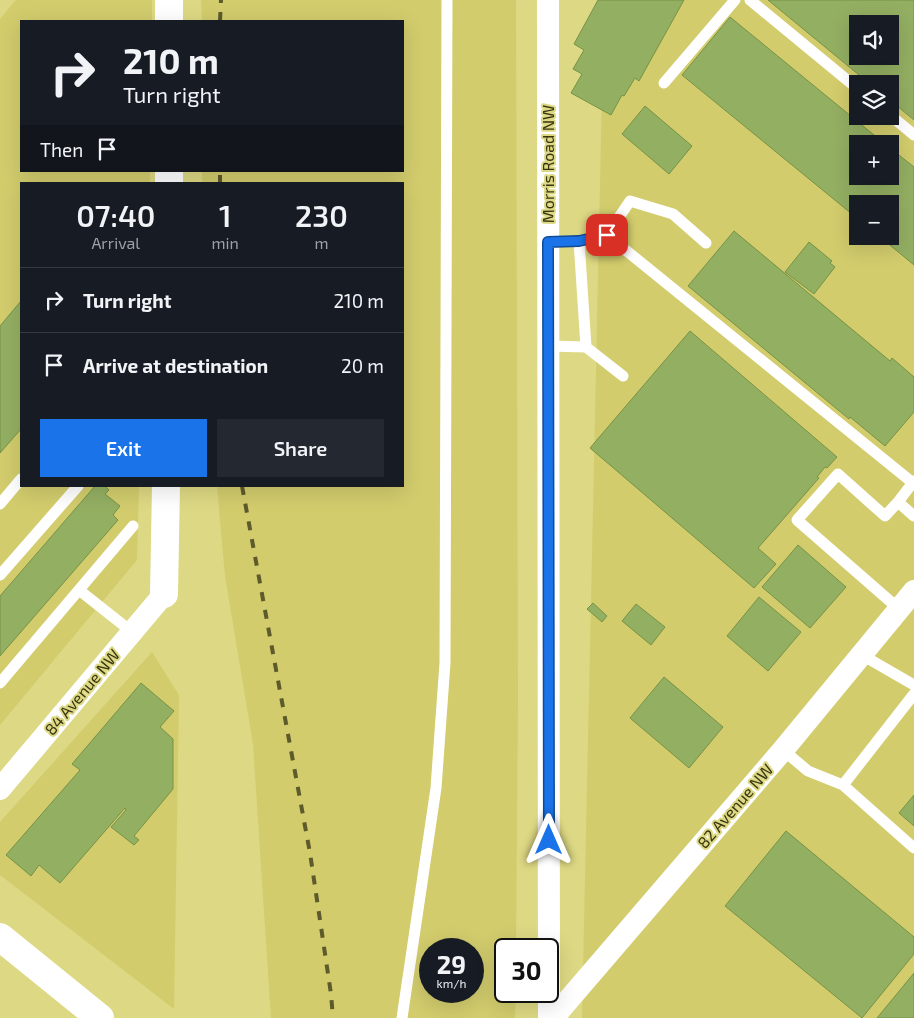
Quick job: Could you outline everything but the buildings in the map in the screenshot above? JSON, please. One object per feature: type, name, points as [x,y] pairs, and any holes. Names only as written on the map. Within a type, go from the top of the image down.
[{"type":"street","points":[[169,0],[169,20]]},
{"type":"street","name":"Morris Road NW","points":[[548,0],[551,1018]]},
{"type":"street","points":[[164,594],[166,487]]},
{"type":"street","name":"82 Avenue NW","points":[[551,1018],[783,750],[914,592]]},
{"type":"street","name":"84 Avenue NW","points":[[3,778],[164,594]]},
{"type":"street","points":[[0,937],[100,1018]]},
{"type":"lane","points":[[402,1018],[436,788],[445,663],[447,0]]},
{"type":"lane","points":[[664,83],[735,0]]},
{"type":"lane","points":[[750,0],[849,82]]},
{"type":"lane","points":[[899,123],[914,135]]},
{"type":"lane","points":[[548,242],[579,241],[607,235],[630,201],[673,214],[706,243]]},
{"type":"lane","points":[[607,235],[913,482],[885,516],[838,474],[797,520],[899,609]]},
{"type":"lane","points":[[579,241],[586,347]]},
{"type":"lane","points":[[548,346],[586,347],[624,376]]},
{"type":"lane","points":[[0,504],[20,480]]},
{"type":"lane","points":[[0,575],[77,487]]},
{"type":"lane","points":[[898,502],[914,516]]},
{"type":"lane","points":[[0,683],[133,526]]},
{"type":"lane","points":[[79,590],[132,632]]},
{"type":"lane","points":[[862,655],[914,685]]},
{"type":"lane","points":[[843,785],[914,694]]},
{"type":"lane","points":[[783,750],[808,771],[843,785],[914,848]]},
{"type":"shaded area","points":[[16,0],[152,0],[152,20],[20,20],[20,172],[150,172],[150,182],[20,182],[20,487],[139,487],[137,560],[0,725],[0,19]]},
{"type":"shaded area","points":[[201,0],[516,0],[518,700],[516,938],[494,938],[494,1003],[516,1003],[515,1018],[271,1018],[253,744],[225,576],[217,487],[404,487],[404,182],[202,182],[202,172],[404,172],[404,20],[202,20]]},
{"type":"shaded area","points":[[604,0],[914,0],[914,1018],[582,1018]]},
{"type":"shaded area","points":[[152,652],[179,695],[174,1009],[0,875],[0,822]]},
{"type":"railway","points":[[220,20],[221,0]]},
{"type":"railway","points":[[220,172],[220,182]]},
{"type":"railway","points":[[242,487],[310,853],[333,1018]]},
{"type":"route","points":[[549,840],[548,242],[579,241],[607,235]]}]
